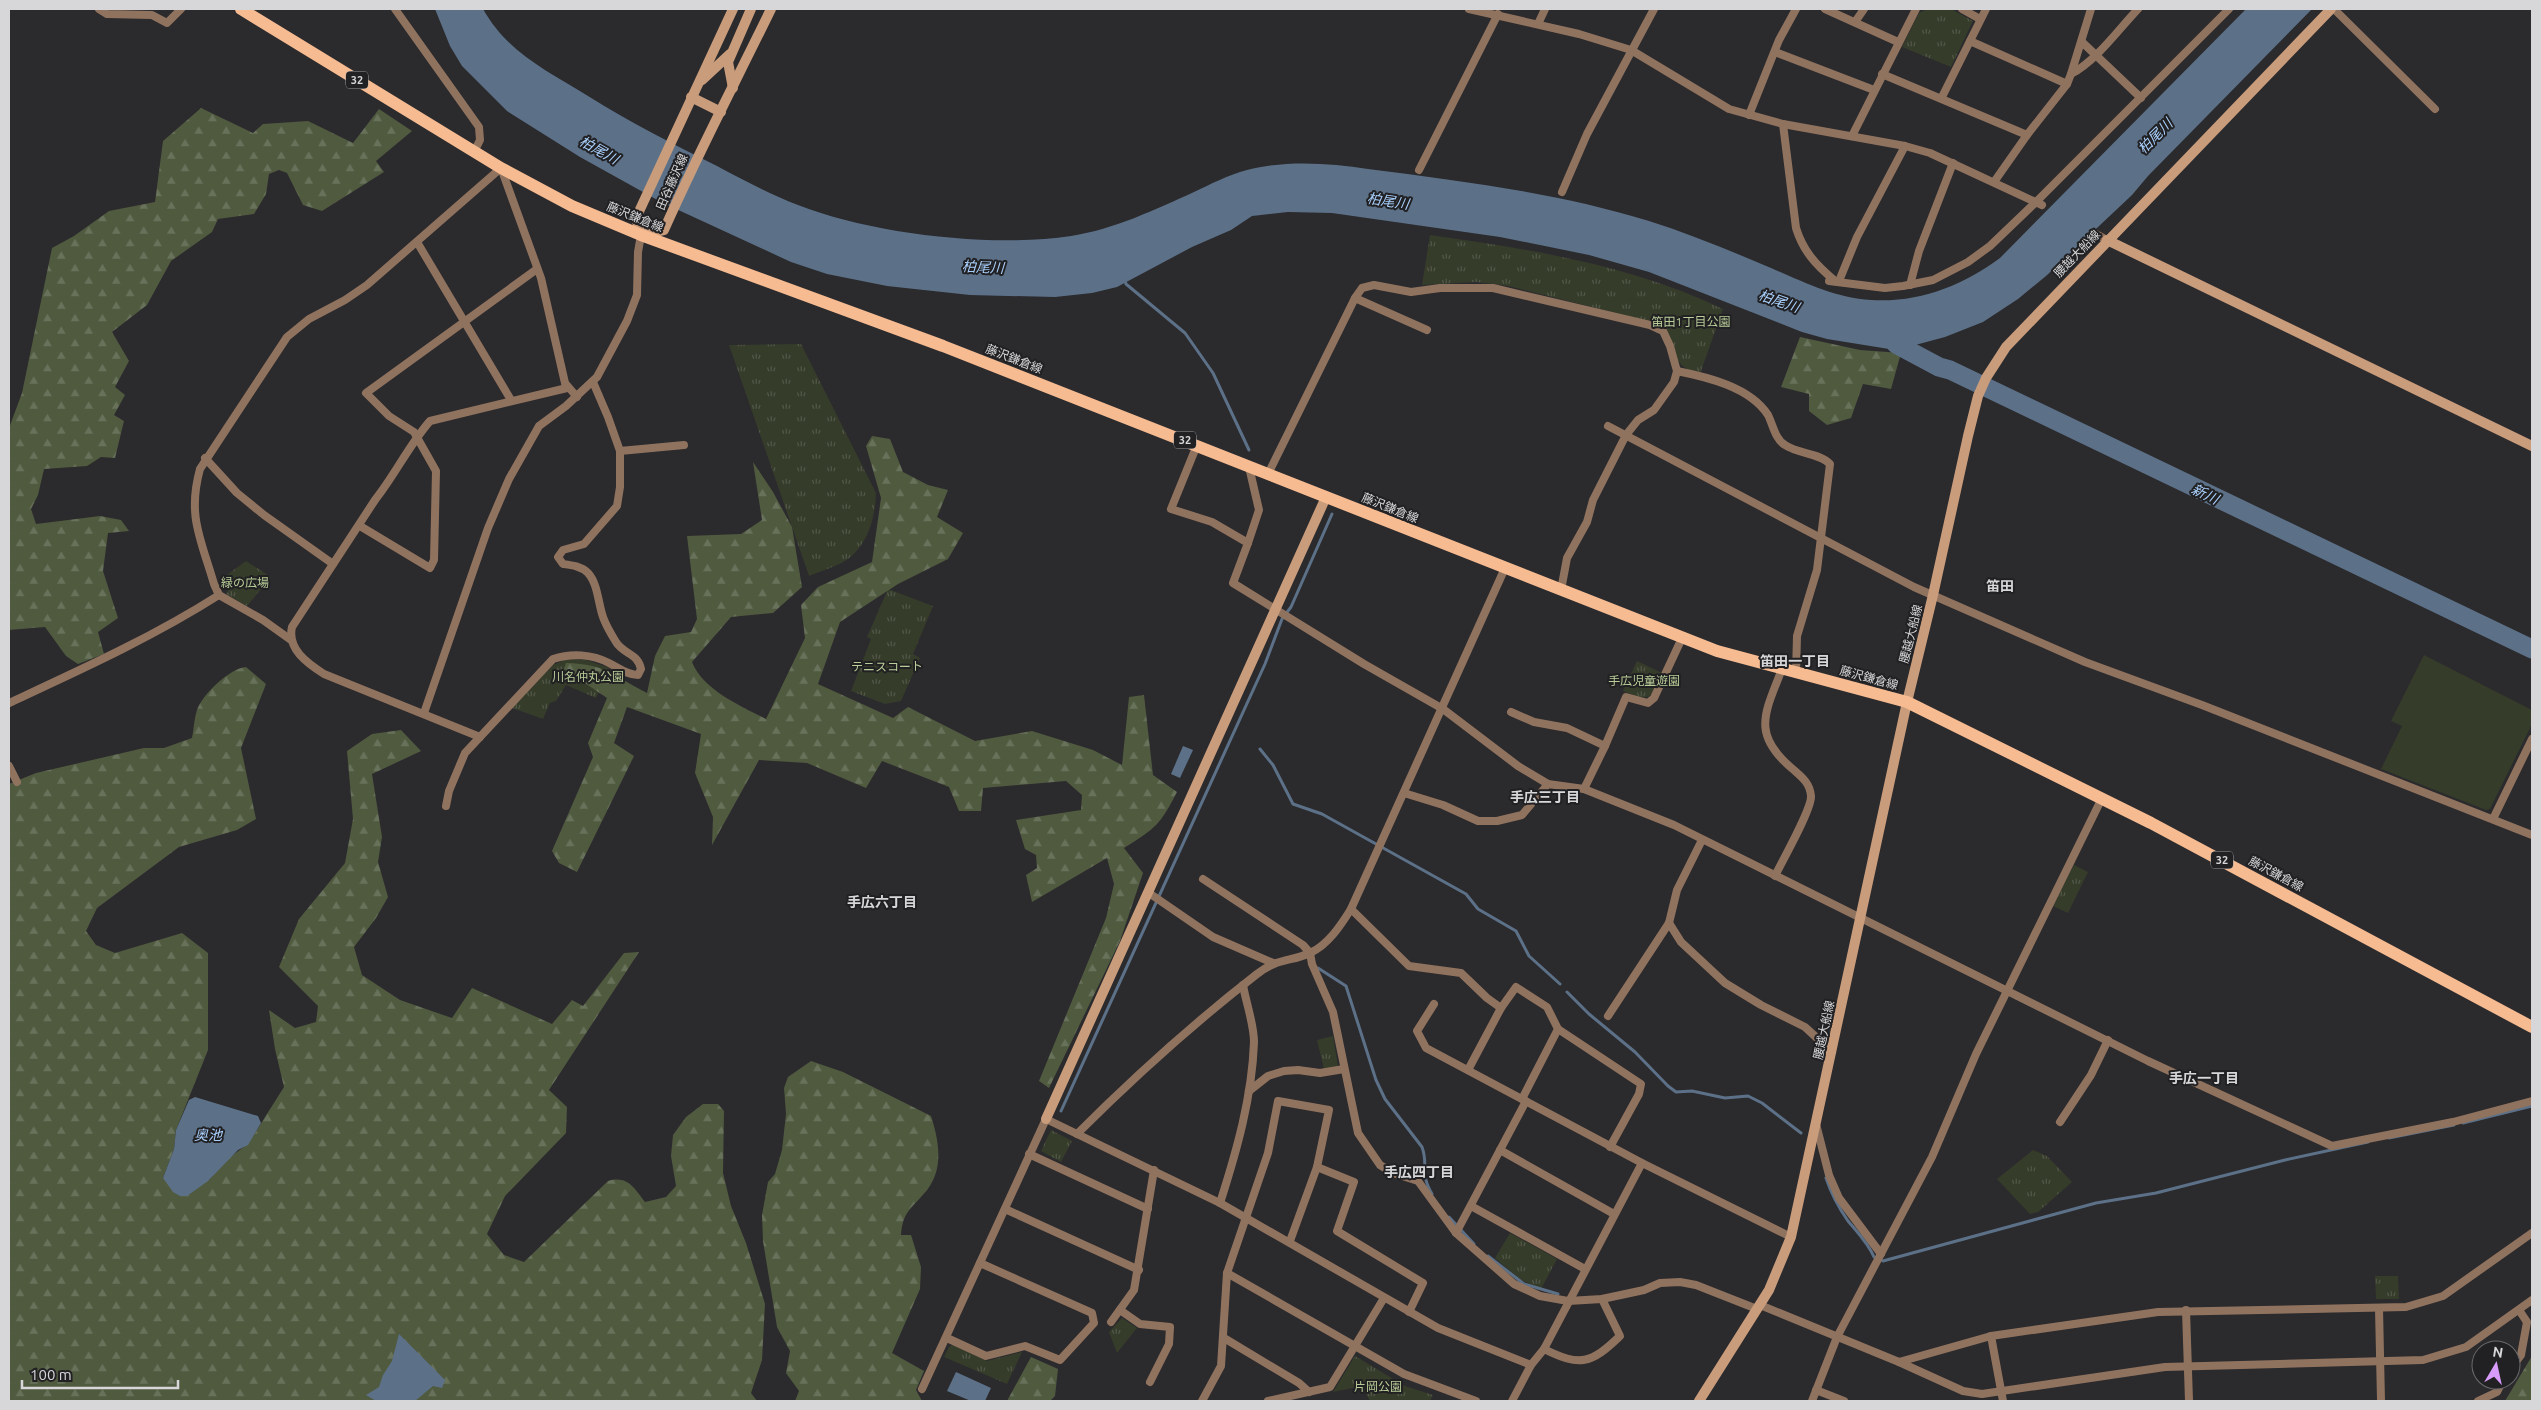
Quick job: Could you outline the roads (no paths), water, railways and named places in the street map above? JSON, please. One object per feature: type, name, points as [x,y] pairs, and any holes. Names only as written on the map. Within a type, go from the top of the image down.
[{"type":"main road","name":"藤沢鎌倉線","points":[[241,9],[500,168],[572,206],[641,235],[943,346],[1682,638],[1717,651],[1782,670],[1906,702],[2102,798],[2350,928],[2532,1027]]},
{"type":"main road","name":"田谷藤沢線","points":[[733,9],[636,218],[641,235],[664,230],[700,149],[721,112],[770,9]]},
{"type":"main road","points":[[733,88],[728,69],[730,54],[751,9]]},
{"type":"main road","name":"腰越大船線","points":[[1699,1401],[1758,1307],[1781,1265],[1791,1237],[1906,702],[1933,595],[1978,396],[1986,378],[2006,347],[2332,9]]},
{"type":"main road","points":[[698,84],[730,54]]},
{"type":"main road","points":[[691,98],[721,112]]},
{"type":"main road","points":[[2108,240],[2532,446]]},
{"type":"main road","points":[[1046,1119],[1277,611],[1326,497]]},
{"type":"street","points":[[99,9],[107,14],[152,15],[167,23],[181,9]]},
{"type":"street","points":[[395,9],[479,127],[480,140],[474,152]]},
{"type":"street","points":[[1469,9],[1538,24],[1631,50],[1658,64],[1718,104],[1782,124],[1905,146],[1953,163],[2039,204]]},
{"type":"street","points":[[1538,24],[1545,9]]},
{"type":"street","points":[[1562,192],[1587,134],[1654,9]]},
{"type":"street","points":[[1749,115],[1779,40],[1796,9]]},
{"type":"street","points":[[1825,9],[1898,42]]},
{"type":"street","points":[[1855,22],[1864,9]]},
{"type":"street","points":[[1852,136],[1916,9]]},
{"type":"street","points":[[1962,9],[1980,19]]},
{"type":"street","points":[[1942,97],[1986,9]]},
{"type":"street","points":[[1994,182],[2027,135],[2067,84],[2082,42],[2090,9]]},
{"type":"street","points":[[2071,74],[2081,69],[2138,9]]},
{"type":"street","points":[[1782,124],[1796,228],[1800,242],[1809,255],[1834,281],[1885,288],[1933,280],[1968,262],[1990,246],[2039,204],[2229,9]]},
{"type":"street","points":[[2332,9],[2435,109]]},
{"type":"street","points":[[1419,170],[1498,14]]},
{"type":"street","points":[[1970,40],[2067,84]]},
{"type":"street","points":[[2082,42],[2141,98]]},
{"type":"street","points":[[1775,52],[1874,90]]},
{"type":"street","points":[[1882,74],[1942,97],[2027,135]]},
{"type":"street","points":[[1834,281],[1905,146]]},
{"type":"street","points":[[1910,284],[1919,251],[1953,163]]},
{"type":"street","points":[[480,737],[324,674],[304,662],[291,640],[263,620],[219,594],[214,584],[193,510],[194,491],[205,458],[287,337],[309,319],[345,300],[368,285],[500,168],[537,269],[567,388],[577,397]]},
{"type":"street","points":[[2096,234],[2108,240]]},
{"type":"street","points":[[424,713],[500,497],[539,426],[577,397],[592,382],[600,372],[627,322],[637,296],[638,252],[641,235]]},
{"type":"street","points":[[417,242],[511,400]]},
{"type":"street","points":[[360,526],[430,568],[434,560],[436,471],[414,432],[389,416],[366,392],[466,322],[537,269]]},
{"type":"street","points":[[1268,474],[1355,298],[1362,288],[1374,285],[1411,292],[1461,287],[1493,288],[1650,325],[1662,331],[1670,346],[1677,372],[1674,382],[1654,410],[1638,420],[1626,435],[1594,500],[1587,522],[1567,558],[1560,590]]},
{"type":"street","points":[[1355,298],[1427,330]]},
{"type":"street","points":[[1677,372],[1710,377],[1754,400],[1768,416],[1778,439],[1784,444],[1826,460],[1830,464],[1817,570],[1797,636],[1796,673]]},
{"type":"street","points":[[446,806],[448,791],[465,753],[553,659],[568,654],[588,657],[607,662],[632,675],[638,675],[641,669],[640,662],[632,654],[624,652],[617,645],[603,618],[593,580],[586,572],[576,566],[562,564],[558,557],[562,550],[584,544],[617,506],[620,487],[620,451],[608,417],[592,382]]},
{"type":"street","points":[[291,640],[292,627],[360,526],[375,500],[391,481],[416,436],[430,421],[439,417],[567,388]]},
{"type":"street","points":[[1608,426],[1914,587],[2085,662],[2202,705],[2532,835]]},
{"type":"street","points":[[620,451],[684,445]]},
{"type":"street","points":[[1197,445],[1171,508],[1212,522],[1248,543]]},
{"type":"street","points":[[205,458],[237,493],[264,515],[333,564]]},
{"type":"street","points":[[1250,466],[1259,510],[1233,583],[1443,709],[1518,766],[1548,784],[1584,789],[1674,825],[2006,991],[2332,1146],[2453,1122],[2532,1101]]},
{"type":"street","points":[[1077,1134],[1112,1099],[1243,985],[1273,962],[1310,953],[1332,935],[1351,909],[1443,709],[1505,568]]},
{"type":"street","points":[[9,703],[76,672],[194,611],[219,594]]},
{"type":"street","points":[[1584,789],[1626,697],[1648,703],[1654,698],[1682,638]]},
{"type":"street","points":[[1774,876],[1811,800],[1809,786],[1777,755],[1764,726],[1765,713],[1782,670]]},
{"type":"street","points":[[1510,712],[1534,722],[1567,728],[1605,746]]},
{"type":"street","points":[[2493,819],[2532,739]]},
{"type":"street","points":[[9,766],[17,782]]},
{"type":"street","points":[[1404,792],[1486,822],[1522,815],[1548,784]]},
{"type":"street","points":[[1812,1401],[1837,1337],[1932,1157],[1976,1054],[2102,798]]},
{"type":"street","points":[[1608,1016],[1669,923],[1677,890],[1702,840]]},
{"type":"street","points":[[1203,879],[1303,945],[1310,953],[1312,964],[1333,1012],[1358,1133],[1380,1165],[1393,1173],[1418,1181],[1456,1233],[1514,1284],[1540,1296],[1568,1301],[1602,1300],[1644,1290],[1660,1284],[1680,1282],[1696,1285],[1837,1337],[1971,1393],[2001,1391],[2165,1367],[2423,1360],[2466,1347],[2532,1300]]},
{"type":"street","points":[[1149,893],[1213,937],[1273,962]]},
{"type":"street","points":[[1351,909],[1409,966],[1461,973],[1487,998],[1501,1008]]},
{"type":"street","points":[[1669,923],[1681,942],[1725,983],[1805,1027],[1832,1052]]},
{"type":"street","points":[[1220,1202],[1238,1147],[1249,1091],[1254,1040],[1243,985]]},
{"type":"street","points":[[1468,1070],[1501,1008],[1516,987],[1547,1007],[1558,1029],[1641,1084],[1639,1094],[1610,1147]]},
{"type":"street","points":[[1434,1004],[1417,1031],[1426,1048],[1642,1164],[1791,1237]]},
{"type":"street","points":[[1456,1233],[1500,1150],[1558,1029]]},
{"type":"street","points":[[2060,1122],[2091,1075],[2108,1040]]},
{"type":"street","points":[[1249,1091],[1268,1076],[1284,1071],[1298,1070],[1320,1073],[1344,1069]]},
{"type":"street","points":[[1202,1401],[1221,1366],[1227,1273],[1268,1153],[1278,1102],[1329,1110],[1317,1167],[1290,1242]]},
{"type":"street","points":[[922,1388],[947,1338],[1046,1119],[1220,1202],[1438,1328],[1531,1365]]},
{"type":"street","points":[[1816,1124],[1829,1175],[1838,1198],[1881,1254]]},
{"type":"street","points":[[1500,1150],[1614,1214]]},
{"type":"street","points":[[1029,1154],[1148,1209]]},
{"type":"street","points":[[1512,1401],[1531,1365],[1544,1349],[1642,1164]]},
{"type":"street","points":[[1317,1167],[1354,1182],[1337,1231],[1423,1283],[1409,1312]]},
{"type":"street","points":[[1111,1322],[1134,1290],[1139,1270],[1154,1170]]},
{"type":"street","points":[[1470,1206],[1585,1269]]},
{"type":"street","points":[[1005,1209],[1139,1270]]},
{"type":"street","points":[[1898,1362],[1991,1336],[2148,1313],[2186,1310],[2379,1308],[2406,1306],[2443,1296],[2532,1233]]},
{"type":"street","points":[[947,1338],[986,1356],[1025,1346],[1060,1360],[1094,1323],[1092,1314],[980,1263]]},
{"type":"street","points":[[1227,1273],[1404,1374],[1476,1401]]},
{"type":"street","points":[[1268,1401],[1330,1387],[1384,1298]]},
{"type":"street","points":[[1544,1349],[1566,1360],[1581,1361],[1600,1355],[1620,1336],[1602,1300]]},
{"type":"street","points":[[2379,1308],[2381,1401]]},
{"type":"street","points":[[1120,1310],[1140,1324],[1170,1327],[1170,1344],[1150,1382]]},
{"type":"street","points":[[2186,1310],[2189,1401]]},
{"type":"street","points":[[2519,1310],[2527,1322],[2521,1355]]},
{"type":"street","points":[[1991,1336],[2003,1401]]},
{"type":"street","points":[[1224,1338],[1299,1383],[1309,1392]]},
{"type":"street","points":[[1816,1390],[1844,1401]]},
{"type":"street","points":[[2478,1401],[2498,1390]]},
{"type":"water","name":"柏尾川","points":[[435,9],[483,9],[504,38],[516,49],[557,78],[619,115],[777,196],[828,215],[861,224],[896,231],[969,239],[1040,239],[1071,236],[1103,229],[1134,218],[1226,177],[1247,170],[1277,165],[1323,164],[1474,183],[1545,195],[1615,211],[1680,231],[1832,293],[1858,299],[1889,300],[1906,299],[1939,291],[1971,277],[2000,258],[2246,9],[2312,9],[2148,176],[2132,195],[2046,276],[2018,299],[1983,322],[1945,337],[1904,348],[1889,349],[1827,339],[1802,332],[1649,272],[1589,255],[1500,237],[1332,213],[1288,212],[1252,216],[1231,230],[1192,247],[1117,287],[1092,293],[1055,297],[970,295],[887,286],[827,274],[791,262],[661,202],[580,157],[507,111],[462,66],[450,46]]},
{"type":"water","points":[[1183,746],[1193,750],[1180,778],[1171,774]]},
{"type":"water","name":"奥池","points":[[195,1097],[258,1116],[261,1123],[248,1145],[238,1150],[208,1181],[187,1196],[180,1196],[173,1192],[163,1178],[174,1149],[176,1130],[189,1100]]},
{"type":"water","points":[[399,1334],[445,1380],[442,1388],[433,1386],[415,1401],[376,1401],[366,1395],[379,1387],[383,1375],[392,1361]]},
{"type":"water","points":[[956,1372],[991,1388],[985,1401],[971,1401],[947,1391]]},
{"type":"waterway","points":[[1124,278],[1126,284],[1185,333],[1213,373],[1249,450]]},
{"type":"waterway","name":"新川","points":[[1892,329],[1896,344],[1939,367],[1950,370],[2532,649]]},
{"type":"waterway","points":[[1061,1111],[1265,664],[1282,619],[1291,607],[1332,514]]},
{"type":"waterway","points":[[1260,749],[1273,765],[1293,804],[1322,814],[1466,894],[1478,909],[1516,931],[1529,956],[1560,984]]},
{"type":"waterway","points":[[1318,968],[1346,986],[1376,1080],[1385,1099],[1422,1147],[1425,1159],[1426,1180],[1432,1194]]},
{"type":"waterway","points":[[1567,992],[1589,1014],[1635,1052],[1676,1092],[1692,1091],[1725,1098],[1748,1096],[1762,1103],[1801,1133]]},
{"type":"waterway","points":[[2463,1123],[2532,1106]]},
{"type":"waterway","points":[[2389,1138],[2454,1125]]},
{"type":"waterway","points":[[1826,1178],[1841,1211],[1866,1243],[1874,1257],[1883,1261],[2096,1203],[2156,1193],[2285,1160],[2368,1142]]},
{"type":"waterway","points":[[1449,1217],[1474,1244]]},
{"type":"waterway","points":[[1488,1256],[1524,1284],[1558,1294]]},
{"type":"district","name":"笛田","points":[[2000,586]]},
{"type":"district","name":"笛田一丁目","points":[[1795,661]]},
{"type":"district","name":"手広三丁目","points":[[1545,797]]},
{"type":"district","name":"手広六丁目","points":[[882,902]]},
{"type":"district","name":"手広一丁目","points":[[2204,1078]]},
{"type":"district","name":"手広四丁目","points":[[1419,1172]]},
{"type":"park label","name":"笛田1丁目公園","points":[[1691,322]]},
{"type":"park label","name":"緑の広場","points":[[245,583]]},
{"type":"park label","name":"テニスコート","points":[[887,667]]},
{"type":"park label","name":"川名仲丸公園","points":[[588,677]]},
{"type":"park label","name":"手広児童遊園","points":[[1644,681]]},
{"type":"park label","name":"片岡公園","points":[[1378,1387]]}]
